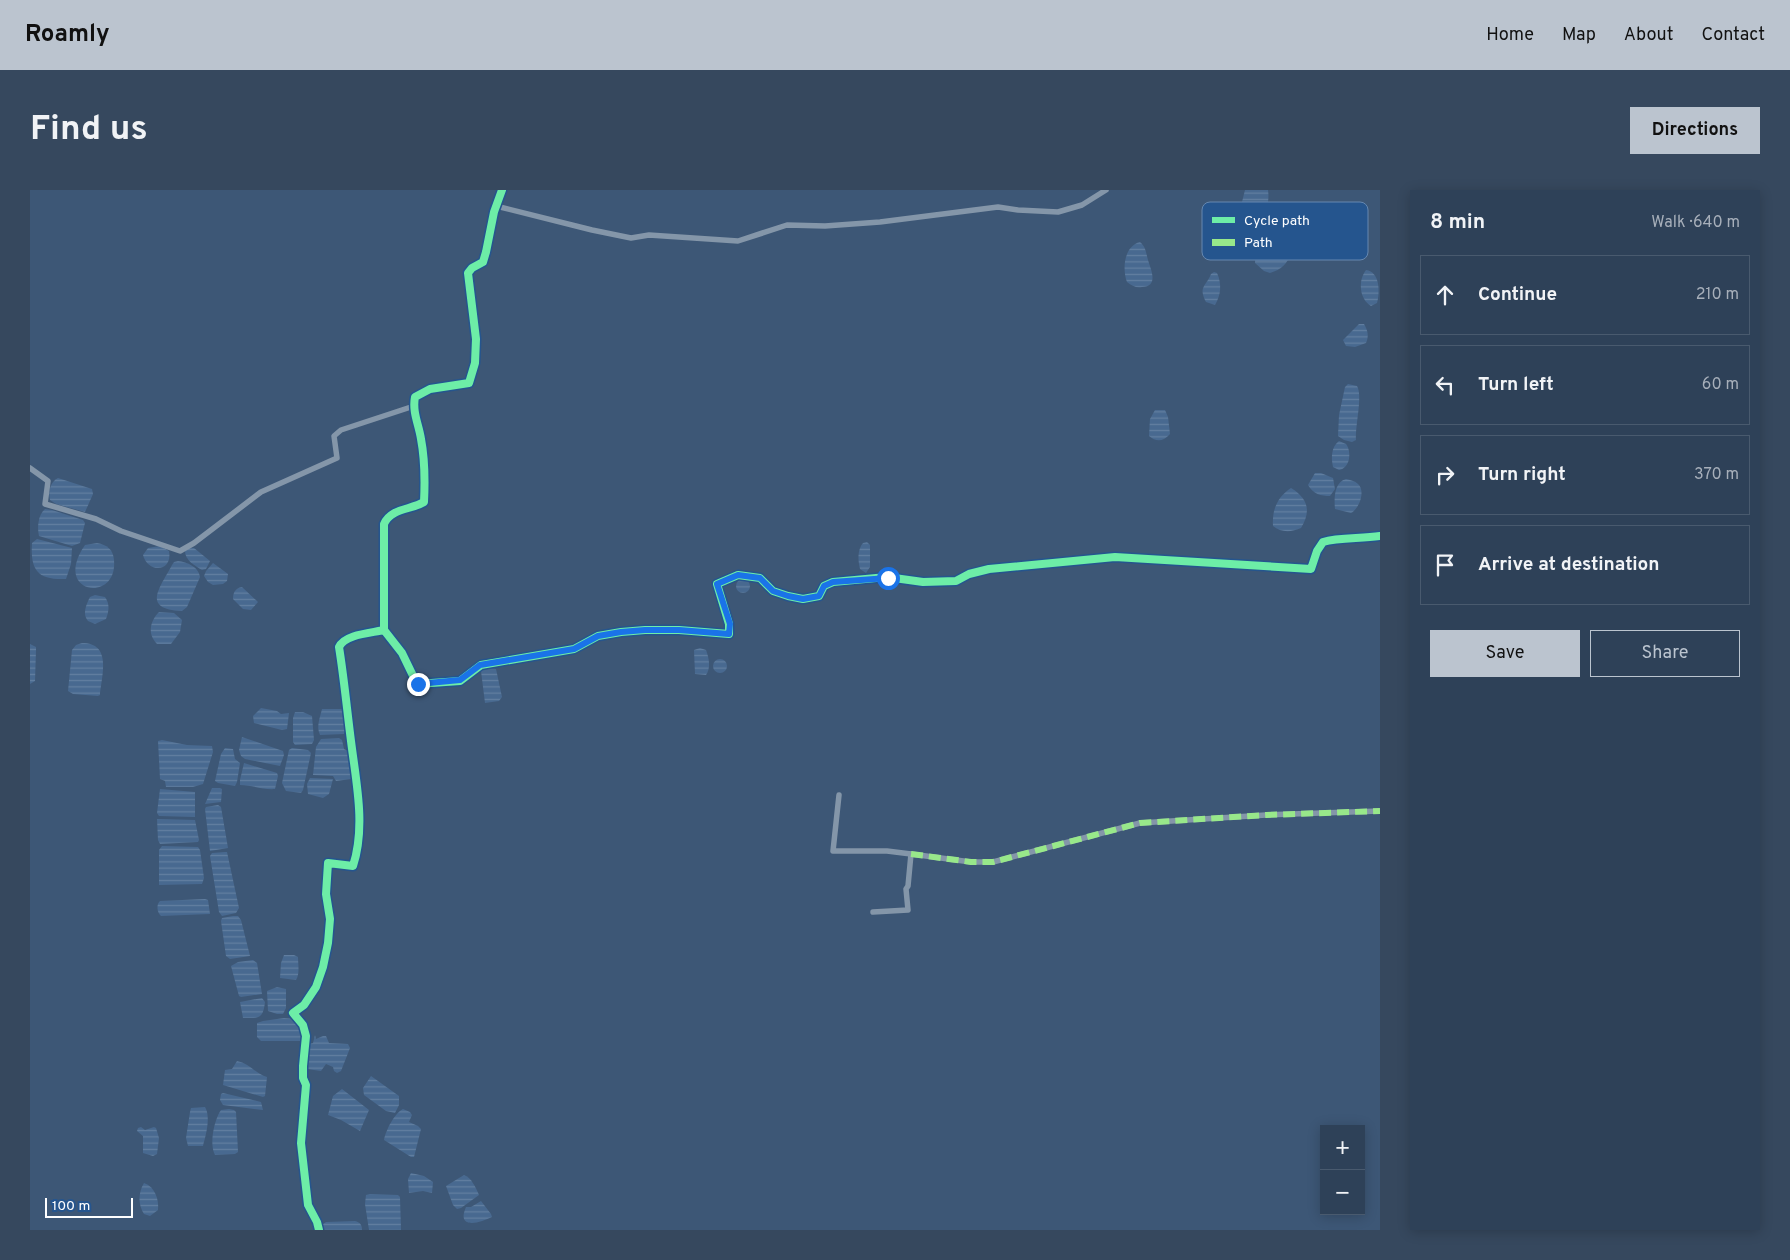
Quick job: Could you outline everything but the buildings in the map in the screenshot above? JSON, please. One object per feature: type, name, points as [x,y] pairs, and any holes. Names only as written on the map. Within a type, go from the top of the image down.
[{"type":"street","points":[[502,190],[496,206],[483,262],[472,268],[468,273],[476,339],[475,363],[469,383],[430,389],[415,397],[414,406],[421,439],[424,468],[424,502],[413,508],[395,512],[384,524],[384,630],[402,653],[418,684],[460,680],[480,665],[574,649],[598,636],[621,632],[679,630],[729,634],[730,624],[717,584],[738,575],[760,578],[773,591],[803,599],[819,596],[824,586],[833,582],[888,578],[923,582],[956,581],[969,574],[989,569],[1115,558],[1311,569],[1317,551],[1323,542],[1331,539],[1361,539],[1380,536]]},
{"type":"street","points":[[496,206],[631,238],[649,236],[738,241],[787,225],[825,226],[880,222],[998,207],[1026,211],[1058,212],[1082,205],[1106,190]]},
{"type":"street","points":[[30,468],[48,481],[45,504],[96,519],[122,531],[180,551],[261,492],[337,458],[334,436],[342,430],[414,406]]},
{"type":"street","points":[[319,1230],[318,1222],[308,1205],[301,1143],[306,1085],[303,1078],[303,1053],[306,1036],[303,1025],[293,1013],[304,1005],[316,987],[323,967],[330,919],[326,894],[328,863],[353,866],[357,853],[360,822],[339,646],[345,640],[365,633],[384,630]]},
{"type":"street","points":[[839,795],[833,851],[887,851],[971,862],[993,862],[1140,824],[1266,815],[1380,811]]},
{"type":"street","points":[[873,912],[908,910],[906,888],[908,886],[911,854]]},
{"type":"water","points":[[1245,190],[1268,190],[1267,202],[1242,202]]},
{"type":"water","points":[[1140,242],[1144,246],[1152,273],[1152,281],[1147,286],[1138,287],[1132,286],[1127,282],[1125,265],[1131,248]]},
{"type":"water","points":[[1255,260],[1288,260],[1281,268],[1270,273],[1264,271],[1255,263]]},
{"type":"water","points":[[1366,270],[1374,274],[1378,283],[1377,303],[1371,306],[1364,299],[1361,289],[1363,274]]},
{"type":"water","points":[[1214,272],[1219,277],[1220,285],[1219,297],[1215,305],[1206,302],[1203,293],[1204,287]]},
{"type":"water","points":[[1359,324],[1364,324],[1366,329],[1368,336],[1366,343],[1355,347],[1346,346],[1343,340]]},
{"type":"water","points":[[1348,384],[1357,386],[1359,391],[1356,440],[1352,442],[1338,436],[1339,415],[1345,387]]},
{"type":"water","points":[[1155,410],[1165,410],[1168,417],[1170,434],[1165,439],[1154,439],[1149,436],[1150,419]]},
{"type":"water","points":[[1339,441],[1348,447],[1349,459],[1346,466],[1339,470],[1333,467],[1332,456],[1334,446]]},
{"type":"water","points":[[1315,473],[1321,473],[1333,478],[1335,489],[1330,496],[1323,496],[1312,491],[1308,485]]},
{"type":"water","points":[[58,478],[92,489],[93,494],[85,512],[56,504],[50,500],[50,488]]},
{"type":"water","points":[[1346,479],[1357,483],[1361,491],[1359,504],[1351,513],[1335,509],[1337,487]]},
{"type":"water","points":[[1291,488],[1304,500],[1307,510],[1306,516],[1301,528],[1283,531],[1273,526],[1273,515],[1276,504],[1282,495]]},
{"type":"water","points":[[45,509],[83,520],[85,523],[80,543],[72,546],[39,536],[39,521]]},
{"type":"water","points":[[37,539],[72,548],[71,564],[66,579],[49,578],[38,572],[32,553],[32,543]]},
{"type":"water","points":[[867,542],[870,545],[870,567],[866,573],[860,569],[858,556],[861,546]]},
{"type":"water","points":[[97,543],[107,546],[111,550],[114,560],[113,574],[106,583],[98,588],[88,587],[80,583],[76,574],[77,562],[85,545]]},
{"type":"water","points":[[160,546],[169,551],[169,558],[164,567],[154,568],[146,561],[143,555],[148,548]]},
{"type":"water","points":[[194,548],[210,561],[206,569],[202,570],[189,560],[185,551]]},
{"type":"water","points":[[178,561],[192,566],[197,570],[200,577],[187,607],[182,611],[161,606],[157,596],[172,565]]},
{"type":"water","points":[[213,563],[228,574],[227,581],[223,584],[213,585],[204,576]]},
{"type":"water","points":[[740,579],[746,579],[750,586],[746,593],[740,593],[736,589],[736,583]]},
{"type":"water","points":[[242,587],[258,602],[251,610],[243,609],[233,599],[235,591]]},
{"type":"water","points":[[95,595],[105,597],[108,602],[108,613],[106,619],[95,624],[88,621],[85,612],[90,597]]},
{"type":"water","points":[[159,612],[174,613],[182,620],[180,632],[171,644],[157,644],[152,636],[153,619]]},
{"type":"water","points":[[82,643],[91,644],[98,648],[101,654],[103,670],[100,695],[98,696],[73,694],[68,691],[72,650],[76,645]]},
{"type":"water","points":[[30,644],[36,647],[36,650],[35,681],[30,684]]},
{"type":"water","points":[[700,648],[706,650],[708,656],[709,666],[706,675],[695,674],[694,650]]},
{"type":"water","points":[[717,659],[723,659],[727,666],[723,673],[717,673],[713,669],[713,663]]},
{"type":"water","points":[[487,668],[496,669],[502,697],[499,701],[485,703],[481,671]]},
{"type":"water","points":[[261,708],[277,711],[281,714],[289,713],[287,729],[282,730],[254,723],[253,716]]},
{"type":"water","points":[[322,709],[342,709],[344,734],[320,735],[318,725]]},
{"type":"water","points":[[295,712],[303,712],[312,716],[314,740],[312,744],[295,745],[293,742],[293,718]]},
{"type":"water","points":[[242,737],[283,751],[284,755],[280,766],[245,759],[241,756],[239,750]]},
{"type":"water","points":[[339,738],[342,740],[344,749],[348,751],[351,779],[336,781],[333,776],[313,775],[316,747],[321,739]]},
{"type":"water","points":[[162,740],[187,745],[212,746],[213,752],[203,784],[193,787],[166,787],[165,781],[160,779],[158,741]]},
{"type":"water","points":[[225,748],[233,749],[235,759],[240,763],[235,786],[215,781],[221,754]]},
{"type":"water","points":[[292,748],[308,750],[311,753],[301,793],[286,791],[282,783],[289,750]]},
{"type":"water","points":[[244,763],[277,773],[275,789],[240,785]]},
{"type":"water","points":[[310,778],[333,779],[329,794],[323,798],[308,794],[307,784]]},
{"type":"water","points":[[212,788],[222,789],[221,802],[205,804]]},
{"type":"water","points":[[160,789],[195,792],[195,817],[159,816],[157,813]]},
{"type":"water","points":[[218,805],[221,807],[228,848],[210,851],[205,809],[206,807]]},
{"type":"water","points":[[157,819],[195,820],[198,842],[160,844],[158,840]]},
{"type":"water","points":[[162,846],[198,847],[204,878],[202,884],[159,885],[159,850]]},
{"type":"water","points":[[227,852],[239,908],[236,913],[222,916],[219,912],[210,856],[212,853]]},
{"type":"water","points":[[208,900],[210,914],[161,916],[158,911],[160,901]]},
{"type":"water","points":[[238,916],[241,920],[250,956],[230,959],[226,956],[221,921],[222,918]]},
{"type":"water","points":[[284,955],[298,957],[296,980],[280,978],[281,963]]},
{"type":"water","points":[[253,960],[257,963],[262,994],[241,997],[239,996],[231,966],[238,962]]},
{"type":"water","points":[[277,987],[286,989],[286,1008],[283,1014],[268,1011],[267,991]]},
{"type":"water","points":[[262,998],[265,1002],[261,1015],[256,1018],[243,1018],[240,1002]]},
{"type":"water","points":[[284,1018],[295,1019],[302,1028],[302,1041],[261,1041],[257,1037],[257,1023]]},
{"type":"water","points":[[315,1035],[316,1039],[326,1036],[329,1043],[348,1044],[350,1048],[341,1071],[337,1073],[333,1067],[326,1064],[321,1071],[307,1069],[305,1071],[306,1050],[309,1044],[313,1043]]},
{"type":"water","points":[[237,1061],[267,1077],[265,1096],[223,1085],[225,1070],[232,1069]]},
{"type":"water","points":[[371,1076],[399,1096],[399,1105],[395,1113],[386,1111],[364,1095],[363,1088]]},
{"type":"water","points":[[342,1089],[369,1110],[360,1131],[328,1115],[333,1096]]},
{"type":"water","points":[[223,1093],[261,1102],[263,1110],[223,1105],[220,1100]]},
{"type":"water","points":[[205,1107],[208,1121],[203,1146],[188,1146],[186,1138],[191,1108]]},
{"type":"water","points":[[229,1109],[236,1112],[238,1152],[235,1154],[215,1155],[212,1139],[216,1120],[221,1110]]},
{"type":"water","points":[[403,1109],[412,1115],[409,1122],[421,1129],[414,1157],[384,1140],[391,1123]]},
{"type":"water","points":[[141,1127],[145,1130],[156,1128],[159,1138],[157,1154],[153,1156],[143,1153],[143,1136],[137,1131]]},
{"type":"water","points":[[411,1173],[424,1176],[433,1182],[432,1193],[423,1191],[409,1193],[408,1179]]},
{"type":"water","points":[[464,1175],[471,1180],[479,1195],[457,1209],[453,1205],[446,1186]]},
{"type":"water","points":[[144,1183],[154,1190],[158,1202],[158,1210],[150,1216],[144,1214],[140,1203],[140,1195]]},
{"type":"water","points":[[366,1195],[398,1195],[400,1197],[401,1230],[369,1230],[365,1204]]},
{"type":"water","points":[[481,1201],[492,1217],[476,1223],[467,1222],[464,1219],[466,1207],[471,1207]]},
{"type":"water","points":[[355,1221],[360,1224],[362,1230],[322,1230],[323,1224],[326,1222]]},
{"type":"marked path","points":[[911,854],[971,862],[993,862],[1140,823],[1266,815],[1380,811]]},
{"type":"cycle path","points":[[319,1230],[308,1205],[301,1143],[306,1085],[303,1078],[306,1036],[303,1025],[293,1013],[304,1005],[316,987],[323,967],[330,919],[326,894],[328,863],[353,866],[357,851],[359,804],[339,647],[347,639],[384,630],[384,524],[396,512],[424,502],[423,455],[415,413],[415,397],[430,389],[469,383],[475,363],[476,339],[468,273],[472,268],[483,262],[494,212],[502,190]]},
{"type":"cycle path","points":[[384,630],[402,653],[417,684],[460,681],[481,665],[574,649],[598,636],[645,630],[679,630],[729,634],[729,624],[717,584],[738,575],[760,578],[773,591],[803,599],[819,596],[824,586],[833,582],[887,577],[923,582],[956,581],[969,574],[989,569],[1115,557],[1311,569],[1317,551],[1323,542],[1336,539],[1380,536]]},
{"type":"route","points":[[418,684],[460,680],[480,665],[574,649],[598,636],[621,632],[679,630],[729,634],[730,624],[717,584],[738,575],[760,578],[773,591],[803,599],[819,596],[826,584],[833,582],[888,578]]}]
